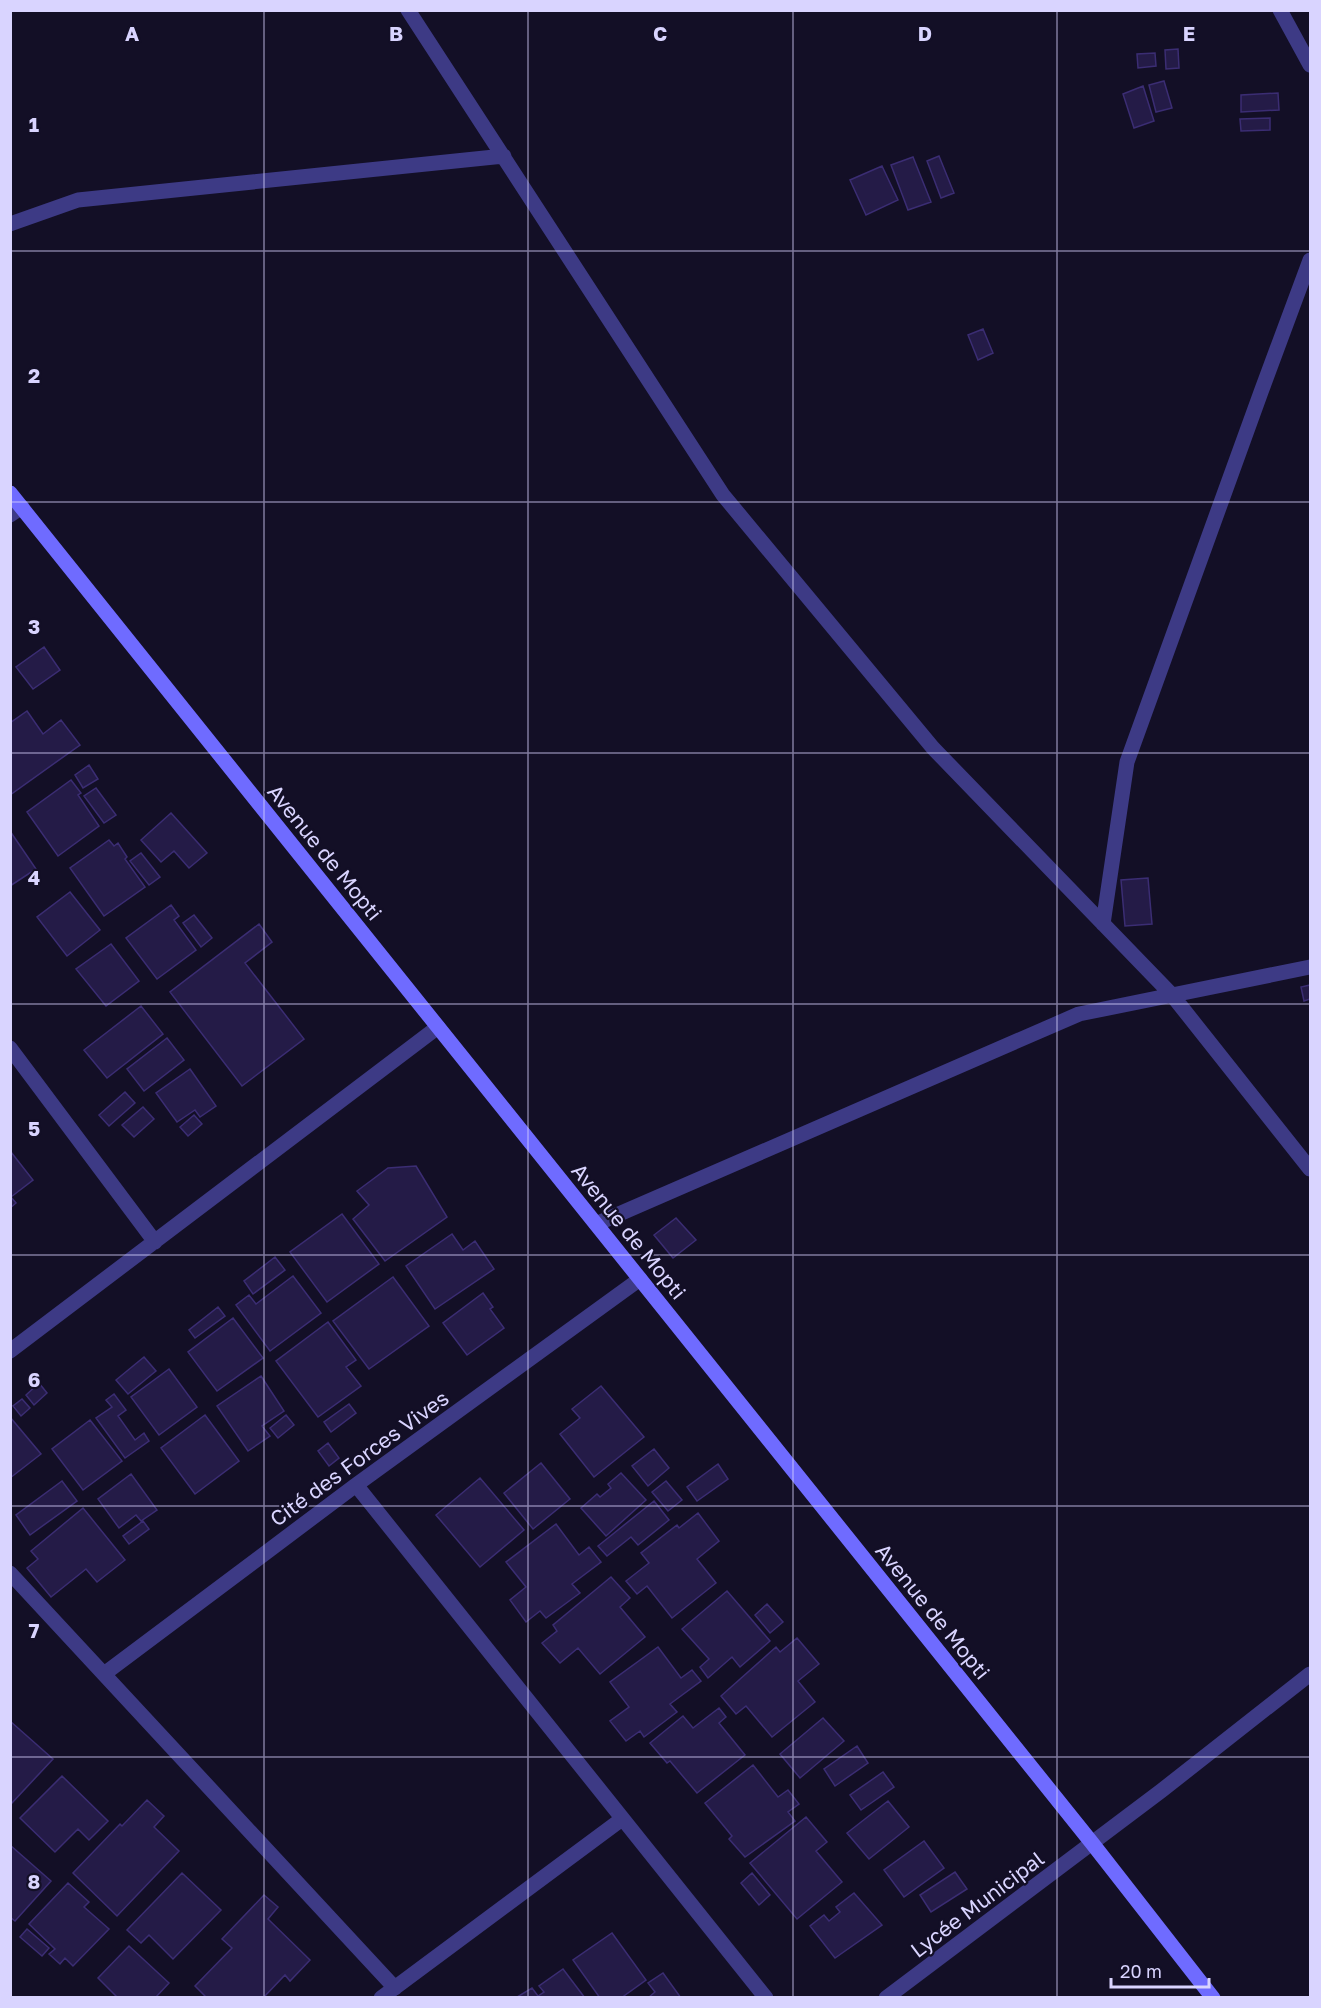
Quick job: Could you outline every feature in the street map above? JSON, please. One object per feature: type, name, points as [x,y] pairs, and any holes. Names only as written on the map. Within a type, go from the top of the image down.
[{"type":"street","points":[[408,10],[723,495],[933,748],[1172,995],[1311,1168]]},
{"type":"street","points":[[1280,10],[1311,65]]},
{"type":"street","points":[[10,224],[78,200],[504,156]]},
{"type":"street","points":[[1103,924],[1127,762],[1311,260]]},
{"type":"street","name":"Avenue de Mopti","points":[[10,493],[16,511],[438,1027],[1092,1843],[1213,1998]]},
{"type":"street","points":[[596,1224],[1079,1014],[1311,967]]},
{"type":"street","points":[[10,1351],[438,1027]]},
{"type":"street","points":[[10,1048],[155,1242]]},
{"type":"street","name":"Cité des Forces Vives","points":[[104,1674],[356,1485],[640,1279]]},
{"type":"street","points":[[356,1485],[766,1998]]},
{"type":"street","points":[[10,1573],[394,1988]]},
{"type":"street","name":"Lycée Municipal","points":[[886,1998],[1311,1674]]},
{"type":"street","points":[[381,1998],[622,1818]]},
{"type":"building","points":[[1178,49],[1179,68],[1166,69],[1165,50]]},
{"type":"building","points":[[1155,53],[1156,66],[1138,68],[1137,54]]},
{"type":"building","points":[[1164,81],[1172,108],[1156,112],[1149,85]]},
{"type":"building","points":[[1143,86],[1154,121],[1134,128],[1123,94]]},
{"type":"building","points":[[1278,93],[1279,110],[1241,112],[1241,95]]},
{"type":"building","points":[[1270,118],[1270,130],[1241,131],[1240,119]]},
{"type":"building","points":[[939,156],[954,193],[941,198],[927,161]]},
{"type":"building","points":[[913,157],[931,202],[908,210],[891,165]]},
{"type":"building","points":[[882,166],[898,200],[866,215],[850,180]]},
{"type":"building","points":[[983,329],[993,353],[978,360],[968,335]]},
{"type":"building","points":[[44,647],[60,670],[33,689],[16,667]]},
{"type":"building","points":[[27,711],[43,734],[61,720],[80,745],[10,795],[10,723]]},
{"type":"building","points":[[89,765],[98,779],[83,788],[75,775]]},
{"type":"building","points":[[71,780],[81,793],[78,795],[99,826],[58,856],[27,812]]},
{"type":"building","points":[[96,788],[116,815],[104,823],[84,796]]},
{"type":"building","points":[[171,813],[207,853],[189,868],[174,851],[161,862],[141,840]]},
{"type":"building","points":[[10,831],[36,869],[10,886]]},
{"type":"building","points":[[109,840],[114,846],[118,843],[127,857],[125,859],[145,887],[104,916],[70,868]]},
{"type":"building","points":[[141,853],[160,877],[149,885],[130,861]]},
{"type":"building","points":[[1148,878],[1152,924],[1125,926],[1121,880]]},
{"type":"building","points":[[70,892],[100,930],[67,956],[37,917]]},
{"type":"building","points":[[171,905],[179,916],[174,920],[196,950],[157,979],[126,938]]},
{"type":"building","points":[[194,915],[212,938],[201,947],[183,923]]},
{"type":"building","points":[[259,924],[272,942],[245,963],[304,1039],[242,1086],[170,992]]},
{"type":"building","points":[[111,944],[139,981],[106,1006],[76,969]]},
{"type":"building","points":[[1310,985],[1310,999],[1304,1001],[1301,987]]},
{"type":"building","points":[[141,1006],[163,1034],[107,1078],[84,1050]]},
{"type":"building","points":[[167,1038],[184,1060],[144,1091],[127,1069]]},
{"type":"building","points":[[190,1069],[216,1106],[200,1117],[195,1110],[177,1122],[156,1093]]},
{"type":"building","points":[[125,1092],[135,1103],[109,1126],[99,1115]]},
{"type":"building","points":[[143,1107],[154,1119],[134,1137],[122,1125]]},
{"type":"building","points":[[194,1115],[202,1124],[188,1136],[180,1127]]},
{"type":"building","points":[[11,1152],[33,1180],[11,1197],[16,1203],[10,1208]]},
{"type":"building","points":[[416,1166],[447,1217],[385,1261],[353,1219],[369,1205],[357,1191],[388,1168]]},
{"type":"building","points":[[342,1214],[379,1264],[327,1302],[290,1252]]},
{"type":"building","points":[[676,1218],[696,1240],[673,1258],[654,1235]]},
{"type":"building","points":[[452,1234],[463,1250],[475,1241],[494,1269],[435,1309],[406,1266]]},
{"type":"building","points":[[275,1257],[285,1270],[253,1294],[244,1281]]},
{"type":"building","points":[[293,1276],[321,1313],[270,1351],[236,1305],[249,1295],[256,1304]]},
{"type":"building","points":[[393,1277],[429,1326],[369,1369],[333,1321]]},
{"type":"building","points":[[483,1293],[493,1307],[490,1309],[504,1328],[467,1355],[443,1323]]},
{"type":"building","points":[[218,1307],[225,1316],[195,1338],[189,1330]]},
{"type":"building","points":[[233,1318],[263,1358],[217,1391],[188,1352]]},
{"type":"building","points":[[328,1322],[356,1360],[346,1367],[361,1386],[318,1417],[276,1361]]},
{"type":"building","points":[[144,1357],[156,1371],[128,1394],[116,1380]]},
{"type":"building","points":[[169,1369],[197,1407],[159,1435],[131,1397]]},
{"type":"building","points":[[261,1376],[284,1411],[262,1426],[270,1436],[248,1451],[217,1406]]},
{"type":"building","points":[[39,1383],[47,1393],[34,1405],[26,1395]]},
{"type":"building","points":[[601,1386],[644,1437],[594,1477],[560,1434],[580,1418],[572,1409]]},
{"type":"building","points":[[114,1394],[126,1410],[118,1416],[135,1440],[144,1433],[149,1441],[125,1458],[96,1418],[112,1407],[106,1400]]},
{"type":"building","points":[[22,1399],[30,1408],[21,1416],[13,1406]]},
{"type":"building","points":[[349,1404],[356,1413],[331,1432],[324,1422]]},
{"type":"building","points":[[205,1415],[239,1461],[195,1494],[161,1448]]},
{"type":"building","points":[[286,1415],[294,1425],[278,1438],[270,1428]]},
{"type":"building","points":[[10,1417],[41,1454],[10,1478]]},
{"type":"building","points":[[90,1420],[122,1461],[83,1490],[52,1449]]},
{"type":"building","points":[[328,1443],[339,1458],[329,1466],[318,1451]]},
{"type":"building","points":[[654,1449],[669,1468],[648,1486],[632,1466]]},
{"type":"building","points":[[541,1463],[570,1499],[533,1529],[504,1493]]},
{"type":"building","points":[[718,1464],[728,1479],[697,1501],[687,1487]]},
{"type":"building","points":[[621,1473],[646,1500],[606,1536],[581,1508],[597,1494],[600,1497],[611,1488],[608,1484]]},
{"type":"building","points":[[131,1474],[157,1510],[141,1521],[136,1515],[119,1528],[98,1499]]},
{"type":"building","points":[[480,1478],[524,1530],[480,1567],[436,1515]]},
{"type":"building","points":[[62,1481],[77,1501],[30,1535],[16,1515]]},
{"type":"building","points":[[666,1481],[682,1500],[668,1511],[652,1492]]},
{"type":"building","points":[[654,1501],[669,1520],[638,1545],[631,1537],[607,1556],[598,1546]]},
{"type":"building","points":[[83,1508],[125,1560],[97,1582],[86,1569],[51,1597],[27,1568],[38,1559],[31,1551]]},
{"type":"building","points":[[698,1513],[719,1541],[697,1559],[716,1583],[672,1618],[647,1586],[637,1594],[626,1581],[649,1563],[641,1553],[677,1525],[679,1528]]},
{"type":"building","points":[[143,1521],[149,1529],[129,1544],[123,1536]]},
{"type":"building","points":[[556,1524],[579,1555],[589,1547],[601,1562],[572,1584],[580,1593],[546,1618],[540,1611],[526,1622],[510,1600],[526,1587],[506,1562]]},
{"type":"building","points":[[611,1577],[630,1598],[620,1607],[645,1637],[600,1674],[578,1648],[560,1663],[542,1643],[557,1631],[553,1625]]},
{"type":"building","points":[[727,1591],[770,1641],[740,1667],[732,1657],[708,1678],[700,1667],[709,1659],[682,1629]]},
{"type":"building","points":[[767,1604],[783,1622],[770,1633],[755,1615]]},
{"type":"building","points":[[797,1638],[819,1664],[798,1681],[815,1702],[772,1737],[746,1706],[736,1714],[721,1696],[776,1647],[780,1652]]},
{"type":"building","points":[[658,1647],[681,1678],[692,1670],[701,1681],[670,1704],[677,1712],[644,1737],[640,1731],[626,1741],[610,1721],[629,1707],[610,1682]]},
{"type":"building","points":[[719,1708],[726,1717],[719,1723],[745,1755],[697,1793],[670,1761],[667,1763],[650,1743],[683,1716],[693,1728]]},
{"type":"building","points":[[823,1718],[844,1741],[800,1778],[780,1754]]},
{"type":"building","points":[[10,1721],[53,1759],[10,1805]]},
{"type":"building","points":[[857,1746],[868,1763],[835,1786],[824,1769]]},
{"type":"building","points":[[753,1765],[778,1797],[788,1790],[799,1804],[788,1812],[795,1821],[745,1857],[729,1839],[732,1836],[705,1803]]},
{"type":"building","points":[[883,1772],[894,1787],[861,1810],[850,1795]]},
{"type":"building","points":[[62,1776],[108,1821],[89,1840],[78,1829],[55,1852],[20,1818]]},
{"type":"building","points":[[147,1800],[164,1816],[154,1827],[179,1851],[117,1916],[73,1873],[120,1824],[122,1826]]},
{"type":"building","points":[[888,1801],[909,1827],[869,1859],[847,1833]]},
{"type":"building","points":[[806,1817],[827,1842],[816,1851],[842,1882],[797,1919],[750,1863]]},
{"type":"building","points":[[924,1841],[944,1868],[904,1897],[884,1870]]},
{"type":"building","points":[[10,1845],[51,1881],[15,1921],[10,1917]]},
{"type":"building","points":[[955,1872],[967,1889],[931,1912],[920,1895]]},
{"type":"building","points":[[182,1873],[221,1910],[173,1959],[149,1935],[141,1943],[127,1930]]},
{"type":"building","points":[[752,1873],[770,1895],[759,1905],[741,1883]]},
{"type":"building","points":[[68,1883],[89,1902],[84,1907],[109,1929],[73,1966],[65,1958],[60,1964],[49,1954],[55,1949],[29,1924]]},
{"type":"building","points":[[854,1893],[882,1925],[835,1958],[810,1926],[824,1915],[829,1921],[840,1912],[836,1907]]},
{"type":"building","points":[[264,1895],[278,1907],[268,1919],[310,1960],[290,1981],[285,1975],[263,1998],[207,1998],[195,1986],[232,1948],[222,1939]]},
{"type":"building","points":[[27,1929],[49,1948],[42,1956],[20,1937]]},
{"type":"building","points":[[612,1933],[646,1980],[621,1998],[600,1998],[573,1960]]},
{"type":"building","points":[[129,1946],[169,1983],[155,1998],[118,1998],[98,1978]]},
{"type":"building","points":[[563,1969],[585,1998],[517,1997],[532,1988],[538,1996],[544,1992],[539,1986]]},
{"type":"building","points":[[663,1973],[681,1998],[648,1998],[655,1992],[648,1983]]}]
